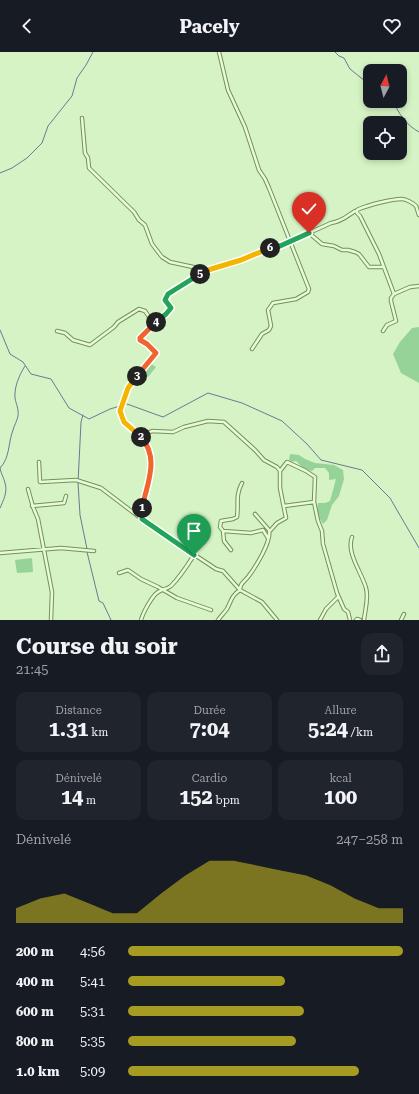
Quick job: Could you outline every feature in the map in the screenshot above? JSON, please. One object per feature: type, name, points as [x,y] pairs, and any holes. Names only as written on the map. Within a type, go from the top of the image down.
[{"type":"street","points":[[219,52],[228,90],[245,127],[259,170],[265,179],[309,289],[308,292],[296,299],[272,302],[268,310],[272,326],[269,330],[262,334],[252,349]]},
{"type":"street","points":[[82,118],[85,154],[88,158],[89,168],[134,212],[139,220],[145,225],[152,244],[162,257],[170,262],[208,270]]},
{"type":"street","points":[[142,519],[142,507],[148,487],[152,459],[144,440],[137,432],[124,422],[120,411],[128,388],[156,353],[147,344],[140,340],[140,338],[171,308],[165,300],[168,294],[182,286],[187,281],[208,270],[280,246],[331,223],[337,222],[357,210],[376,204],[403,199],[416,206],[419,215]]},
{"type":"street","points":[[357,210],[356,213],[360,216],[384,267],[394,294]]},
{"type":"street","points":[[309,233],[322,244],[334,246],[342,250],[348,250],[359,254],[369,267],[384,267]]},
{"type":"street","points":[[383,331],[387,325],[396,321],[391,301],[394,294],[419,286]]},
{"type":"street","points":[[57,331],[65,334],[73,340],[90,345],[114,328],[118,322],[139,309],[145,310],[154,324]]},
{"type":"street","points":[[144,440],[152,431],[173,432],[184,427],[208,421],[224,422],[264,460],[280,470]]},
{"type":"street","points":[[40,462],[40,482],[76,480],[100,488],[194,555],[216,569],[222,571],[240,590],[262,602],[277,620]]},
{"type":"street","points":[[218,620],[226,611],[232,597],[240,590],[242,583],[256,566],[268,540],[269,532],[278,523],[286,518],[280,488],[280,470],[287,462],[315,477],[314,502],[322,532],[323,544],[338,597],[344,609],[348,612],[350,620]]},
{"type":"street","points":[[231,550],[224,541],[223,531],[220,527],[221,521],[237,517],[237,494],[242,483]]},
{"type":"street","points":[[28,489],[32,506],[38,519],[52,592],[51,620]]},
{"type":"street","points":[[32,506],[64,503],[66,496]]},
{"type":"street","points":[[284,506],[314,502]]},
{"type":"street","points":[[255,514],[269,532]]},
{"type":"street","points":[[223,531],[251,533],[263,530],[267,535],[268,540]]},
{"type":"street","points":[[352,536],[351,548],[366,588],[367,596],[364,620]]},
{"type":"street","points":[[0,552],[61,548],[94,551]]},
{"type":"street","points":[[141,620],[143,612],[156,594],[159,591],[167,589],[181,575],[194,555]]},
{"type":"street","points":[[118,573],[128,570],[176,598],[211,610]]},
{"type":"street","points":[[320,620],[326,609],[338,597]]},
{"type":"street","points":[[401,620],[404,614]]},
{"type":"street","points":[[356,620],[360,620]]},
{"type":"green space","points":[[419,327],[419,383],[401,373],[393,354],[400,342],[412,328]]},
{"type":"green space","points":[[147,361],[156,367],[148,377],[139,371]]},
{"type":"green space","points":[[290,454],[299,455],[315,463],[334,465],[343,470],[344,479],[339,496],[332,505],[327,520],[323,524],[318,514],[318,503],[330,501],[336,479],[329,480],[329,473],[325,468],[315,468],[312,471],[303,468],[296,461],[291,462],[289,460]]},
{"type":"green space","points":[[32,558],[33,572],[17,573],[15,560]]},
{"type":"waterway","points":[[0,173],[12,168],[27,158],[42,143],[48,126],[72,96],[77,78],[93,52]]},
{"type":"waterway","points":[[335,52],[344,58],[350,69],[363,79]]},
{"type":"waterway","points":[[397,108],[403,119],[419,132]]},
{"type":"waterway","points":[[0,330],[10,354],[23,362],[31,374],[51,379],[69,408],[89,419],[120,406]]},
{"type":"waterway","points":[[0,508],[6,490],[5,481],[0,468],[6,460],[11,435],[18,416],[15,390],[19,377],[25,366]]},
{"type":"waterway","points":[[123,405],[127,404],[163,417],[208,393],[242,403],[282,421],[307,444],[321,460],[362,470],[390,498],[419,548]]},
{"type":"waterway","points":[[83,415],[81,422],[78,483],[80,515],[87,549]]},
{"type":"waterway","points":[[87,552],[99,601],[103,603],[111,620]]},
{"type":"route","points":[[194,555],[142,519],[142,507],[151,473],[152,459],[146,443],[137,432],[124,422],[120,411],[128,388],[156,353],[147,344],[140,340],[140,338],[154,324],[161,320],[171,308],[165,300],[168,294],[182,286],[187,281],[218,266],[241,260],[270,248],[280,246],[309,233]]}]
